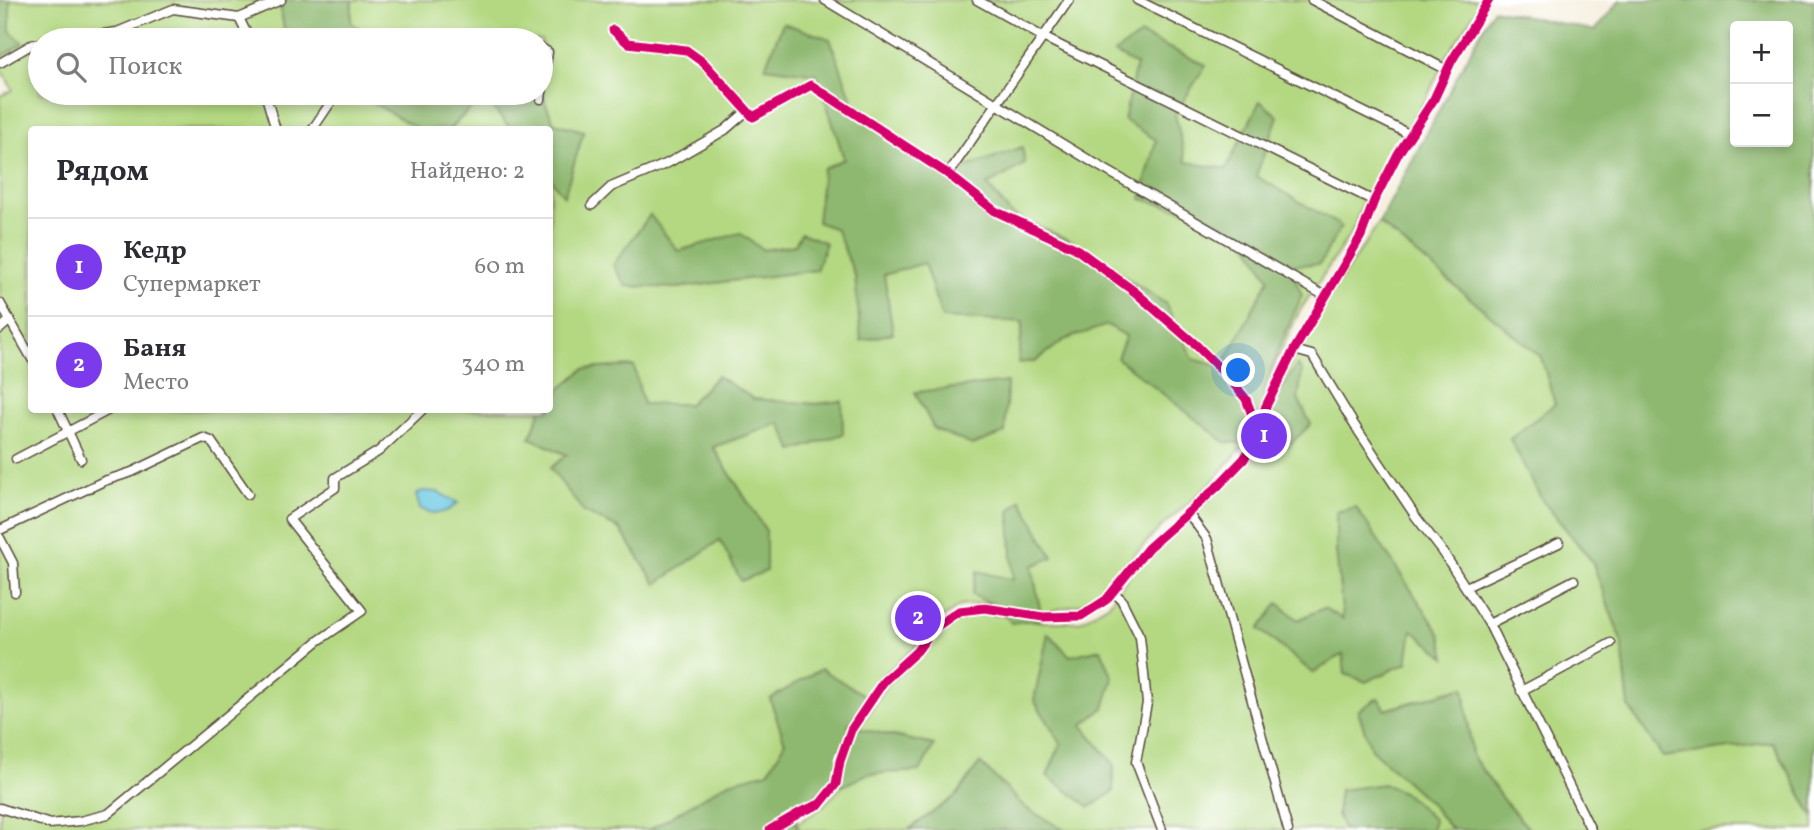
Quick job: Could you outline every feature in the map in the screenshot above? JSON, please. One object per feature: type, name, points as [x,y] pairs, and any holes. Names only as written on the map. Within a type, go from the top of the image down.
[{"type":"street","points":[[127,28],[173,9],[239,18],[281,0]]},
{"type":"street","points":[[825,0],[1099,166],[1325,296]]},
{"type":"street","points":[[977,0],[1043,37],[1374,201]]},
{"type":"street","points":[[948,174],[1069,0]]},
{"type":"street","points":[[1137,0],[1410,135]]},
{"type":"street","points":[[1312,0],[1447,70]]},
{"type":"street","points":[[770,830],[820,804],[836,784],[840,761],[851,730],[884,681],[917,651],[933,629],[959,611],[985,608],[1043,617],[1080,617],[1106,600],[1148,548],[1244,458],[1255,440],[1266,407],[1294,349],[1361,236],[1374,201],[1489,0]]},
{"type":"street","points":[[239,18],[244,28]]},
{"type":"street","points":[[613,30],[628,43],[686,50],[704,63],[753,117],[811,85],[948,174],[995,211],[1075,247],[1160,312],[1227,376],[1246,399],[1258,431]]},
{"type":"street","points":[[0,63],[28,47]]},
{"type":"street","points":[[269,105],[275,126]]},
{"type":"street","points":[[315,126],[329,105]]},
{"type":"street","points":[[592,205],[611,187],[668,163],[725,130],[747,111]]},
{"type":"street","points":[[0,303],[28,352]]},
{"type":"street","points":[[0,330],[10,320]]},
{"type":"street","points":[[1294,349],[1312,355],[1355,426],[1489,624],[1591,830]]},
{"type":"street","points":[[60,413],[81,459]]},
{"type":"street","points":[[16,459],[103,413]]},
{"type":"street","points":[[0,808],[50,824],[80,821],[108,814],[318,641],[362,611],[289,519],[335,488],[335,478],[379,451],[419,413]]},
{"type":"street","points":[[0,530],[203,438],[211,441],[248,494]]},
{"type":"street","points":[[1188,513],[1207,539],[1288,830]]},
{"type":"street","points":[[0,538],[13,563],[15,592]]},
{"type":"street","points":[[1466,587],[1559,543]]},
{"type":"street","points":[[1489,624],[1574,580]]},
{"type":"street","points":[[1113,592],[1121,599],[1140,637],[1147,704],[1136,762],[1162,830]]},
{"type":"street","points":[[1521,691],[1611,643]]},
{"type":"green space","points":[[0,0],[10,0],[10,31],[23,43],[0,58]]},
{"type":"green space","points":[[10,0],[279,0],[284,28],[28,28],[28,105],[377,105],[415,126],[28,126],[28,413],[540,413],[530,438],[567,455],[551,468],[584,512],[620,529],[656,583],[720,540],[766,531],[713,447],[842,401],[816,404],[754,399],[717,376],[689,404],[642,404],[634,366],[584,369],[553,395],[553,182],[564,195],[583,131],[554,123],[546,105],[553,105],[553,28],[359,28],[351,23],[352,0],[1483,0],[1445,59],[1428,95],[1366,196],[1352,231],[1299,312],[1257,403],[1244,445],[1211,483],[1161,527],[1122,568],[1098,600],[1046,612],[986,603],[960,606],[932,625],[914,648],[881,677],[848,726],[816,797],[744,830],[0,830],[0,96],[13,90],[0,68],[0,58],[22,43],[10,32]],"holes":[[[650,215],[678,251],[763,250],[796,245],[816,270],[677,288]]]},
{"type":"green space","points":[[279,0],[352,0],[351,23],[359,28],[284,28]]},
{"type":"green space","points":[[1620,0],[1814,0],[1814,818],[1773,742],[1663,757],[1629,707],[1622,643],[1592,561],[1542,500],[1510,439],[1555,404],[1541,357],[1379,223],[1493,9],[1595,31]]},
{"type":"green space","points":[[783,23],[830,39],[853,102],[926,166],[967,167],[1022,147],[1025,164],[987,185],[1011,214],[1071,241],[1166,304],[1193,359],[1222,367],[1269,279],[1242,233],[1189,211],[1141,199],[1156,140],[1124,120],[1136,65],[1114,53],[1141,35],[1206,65],[1175,114],[1186,162],[1226,169],[1260,101],[1278,116],[1256,176],[1341,226],[1320,264],[1289,265],[1302,295],[1280,345],[1263,396],[1273,402],[1297,365],[1302,371],[1298,399],[1311,424],[1287,447],[1225,442],[1117,358],[1126,336],[1107,325],[1064,340],[1036,361],[1018,363],[1023,322],[942,318],[924,263],[884,275],[893,333],[861,341],[855,276],[836,229],[817,222],[823,169],[844,159],[817,74],[765,67]]},
{"type":"green space","points":[[377,105],[474,105],[452,126],[413,126]]},
{"type":"green space","points":[[474,105],[491,105],[508,126],[453,126]]},
{"type":"green space","points":[[491,105],[546,105],[554,123],[584,131],[564,196],[553,182],[553,126],[508,126]]},
{"type":"green space","points":[[650,215],[678,251],[740,233],[763,250],[795,245],[801,233],[826,243],[816,270],[677,288],[626,286],[613,265]]},
{"type":"green space","points":[[1379,223],[1542,357],[1555,404],[1542,500],[1592,561],[1622,643],[1629,707],[1663,757],[1773,742],[1814,818],[1814,830],[1530,830],[1503,800],[1472,755],[1464,687],[1385,710],[1378,699],[1430,803],[1452,830],[1431,830],[1433,819],[1337,814],[1344,830],[1064,830],[1026,808],[980,764],[957,795],[908,830],[800,830],[796,824],[820,809],[843,786],[846,763],[856,733],[887,685],[920,656],[936,633],[959,616],[987,614],[1043,622],[1079,622],[1109,604],[1135,566],[1217,492],[1254,452],[1268,409],[1312,321]]},
{"type":"green space","points":[[634,366],[643,404],[689,404],[717,376],[754,399],[816,404],[842,401],[843,434],[793,451],[780,423],[713,447],[766,531],[766,571],[741,581],[720,540],[656,584],[620,529],[584,512],[550,468],[567,455],[530,438],[540,413],[553,413],[553,395],[584,369]]},
{"type":"green space","points":[[1007,382],[1005,433],[972,445],[934,429],[915,392]]},
{"type":"green space","points":[[1021,500],[1053,557],[1032,566],[1042,619],[1011,623],[1000,607],[972,595],[977,571],[1013,580],[1010,511]]},
{"type":"green space","points":[[1356,507],[1441,635],[1446,657],[1412,630],[1407,663],[1366,682],[1345,674],[1343,654],[1313,673],[1259,629],[1278,603],[1298,620],[1324,608],[1343,619],[1336,551],[1336,512]]},
{"type":"green space","points":[[1048,633],[1070,656],[1101,649],[1113,678],[1104,708],[1082,725],[1114,764],[1113,792],[1090,807],[1047,776],[1061,743],[1034,700]]},
{"type":"green space","points":[[821,669],[867,697],[848,726],[934,745],[920,771],[867,774],[843,786],[832,782],[816,797],[799,806],[796,824],[800,830],[649,830],[729,782],[768,772],[785,743],[770,699]]},
{"type":"green space","points":[[1464,687],[1472,755],[1503,800],[1530,830],[1452,830],[1430,803],[1371,749],[1358,711],[1378,698],[1386,710]]},
{"type":"green space","points":[[980,763],[1026,808],[1064,830],[908,830],[957,795]]},
{"type":"green space","points":[[1384,784],[1405,793],[1434,820],[1431,830],[1344,830],[1337,814],[1340,790]]},
{"type":"water","points":[[422,491],[438,492],[458,503],[440,513],[420,509],[416,495]]},
{"type":"cycle path","points":[[770,830],[820,804],[836,784],[840,761],[851,730],[884,681],[917,651],[933,629],[959,611],[985,608],[1043,617],[1081,616],[1106,600],[1148,548],[1216,488],[1244,459],[1255,440],[1266,406],[1294,350],[1361,236],[1374,201],[1398,154],[1434,99],[1451,62],[1489,0]]},
{"type":"cycle path","points":[[613,30],[628,43],[686,50],[704,63],[753,117],[811,85],[948,174],[995,211],[1075,248],[1135,292],[1196,345],[1246,399],[1258,431]]},
{"type":"place","name":"Кедр","points":[[1264,436]]},
{"type":"place","name":"Баня","points":[[918,618]]}]
